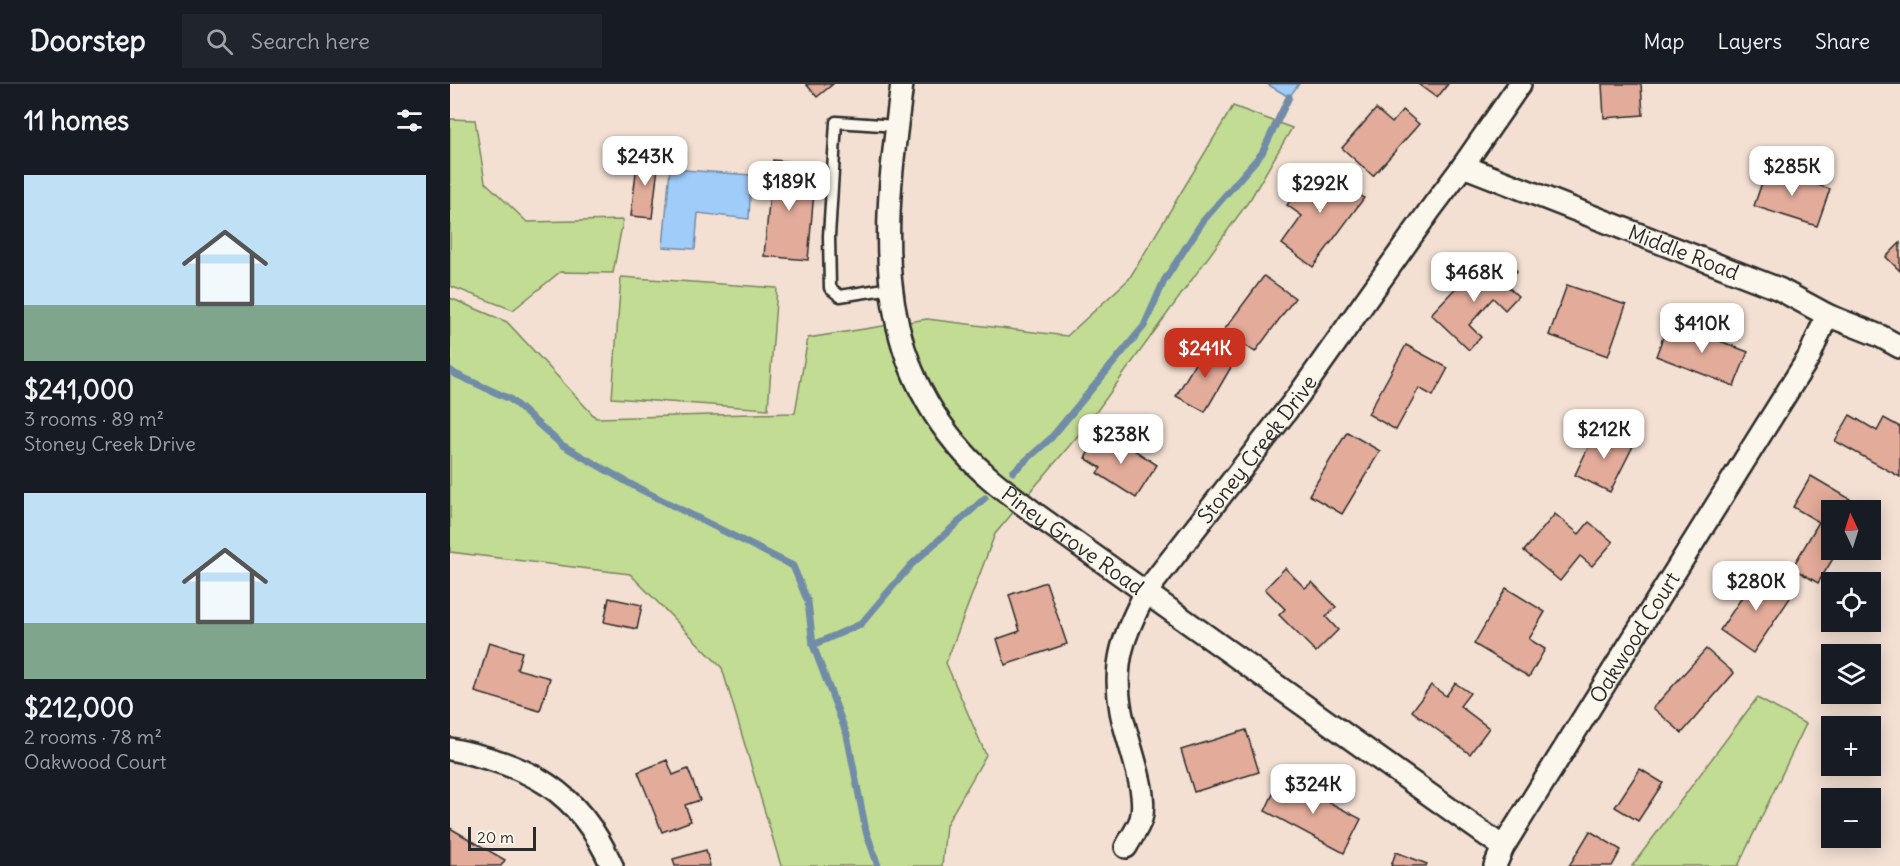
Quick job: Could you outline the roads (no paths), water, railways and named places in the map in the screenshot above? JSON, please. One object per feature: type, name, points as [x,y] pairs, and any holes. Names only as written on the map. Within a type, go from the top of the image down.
[{"type":"street","name":"Piney Grove Road","points":[[902,84],[888,231],[891,288],[897,323],[917,381],[935,414],[964,453],[986,475],[1037,515],[1146,592],[1499,856]]},
{"type":"street","name":"Stoney Creek Drive","points":[[1126,847],[1141,818],[1142,799],[1121,711],[1118,685],[1119,662],[1123,639],[1146,592],[1298,396],[1520,84]]},
{"type":"street","name":"Middle Road","points":[[1463,166],[1779,289],[1827,315],[1880,336],[1900,347]]},
{"type":"street","name":"Oakwood Court","points":[[1499,856],[1809,357],[1827,315]]},
{"type":"street","points":[[450,749],[488,757],[518,767],[552,786],[588,825],[599,840],[612,866]]},
{"type":"lane","points":[[891,288],[840,296],[830,288],[829,236],[836,122],[897,126]]},
{"type":"water","points":[[1267,84],[1299,84],[1289,97]]},
{"type":"water","points":[[670,169],[751,175],[749,219],[698,213],[695,249],[663,247]]},
{"type":"waterway","points":[[1013,472],[1051,438],[1144,326],[1164,281],[1203,221],[1262,153],[1289,97]]},
{"type":"waterway","points":[[450,370],[510,399],[562,445],[634,486],[793,566],[808,602],[813,645],[847,735],[866,831],[878,866]]},
{"type":"waterway","points":[[813,645],[861,624],[911,565],[985,498]]}]
